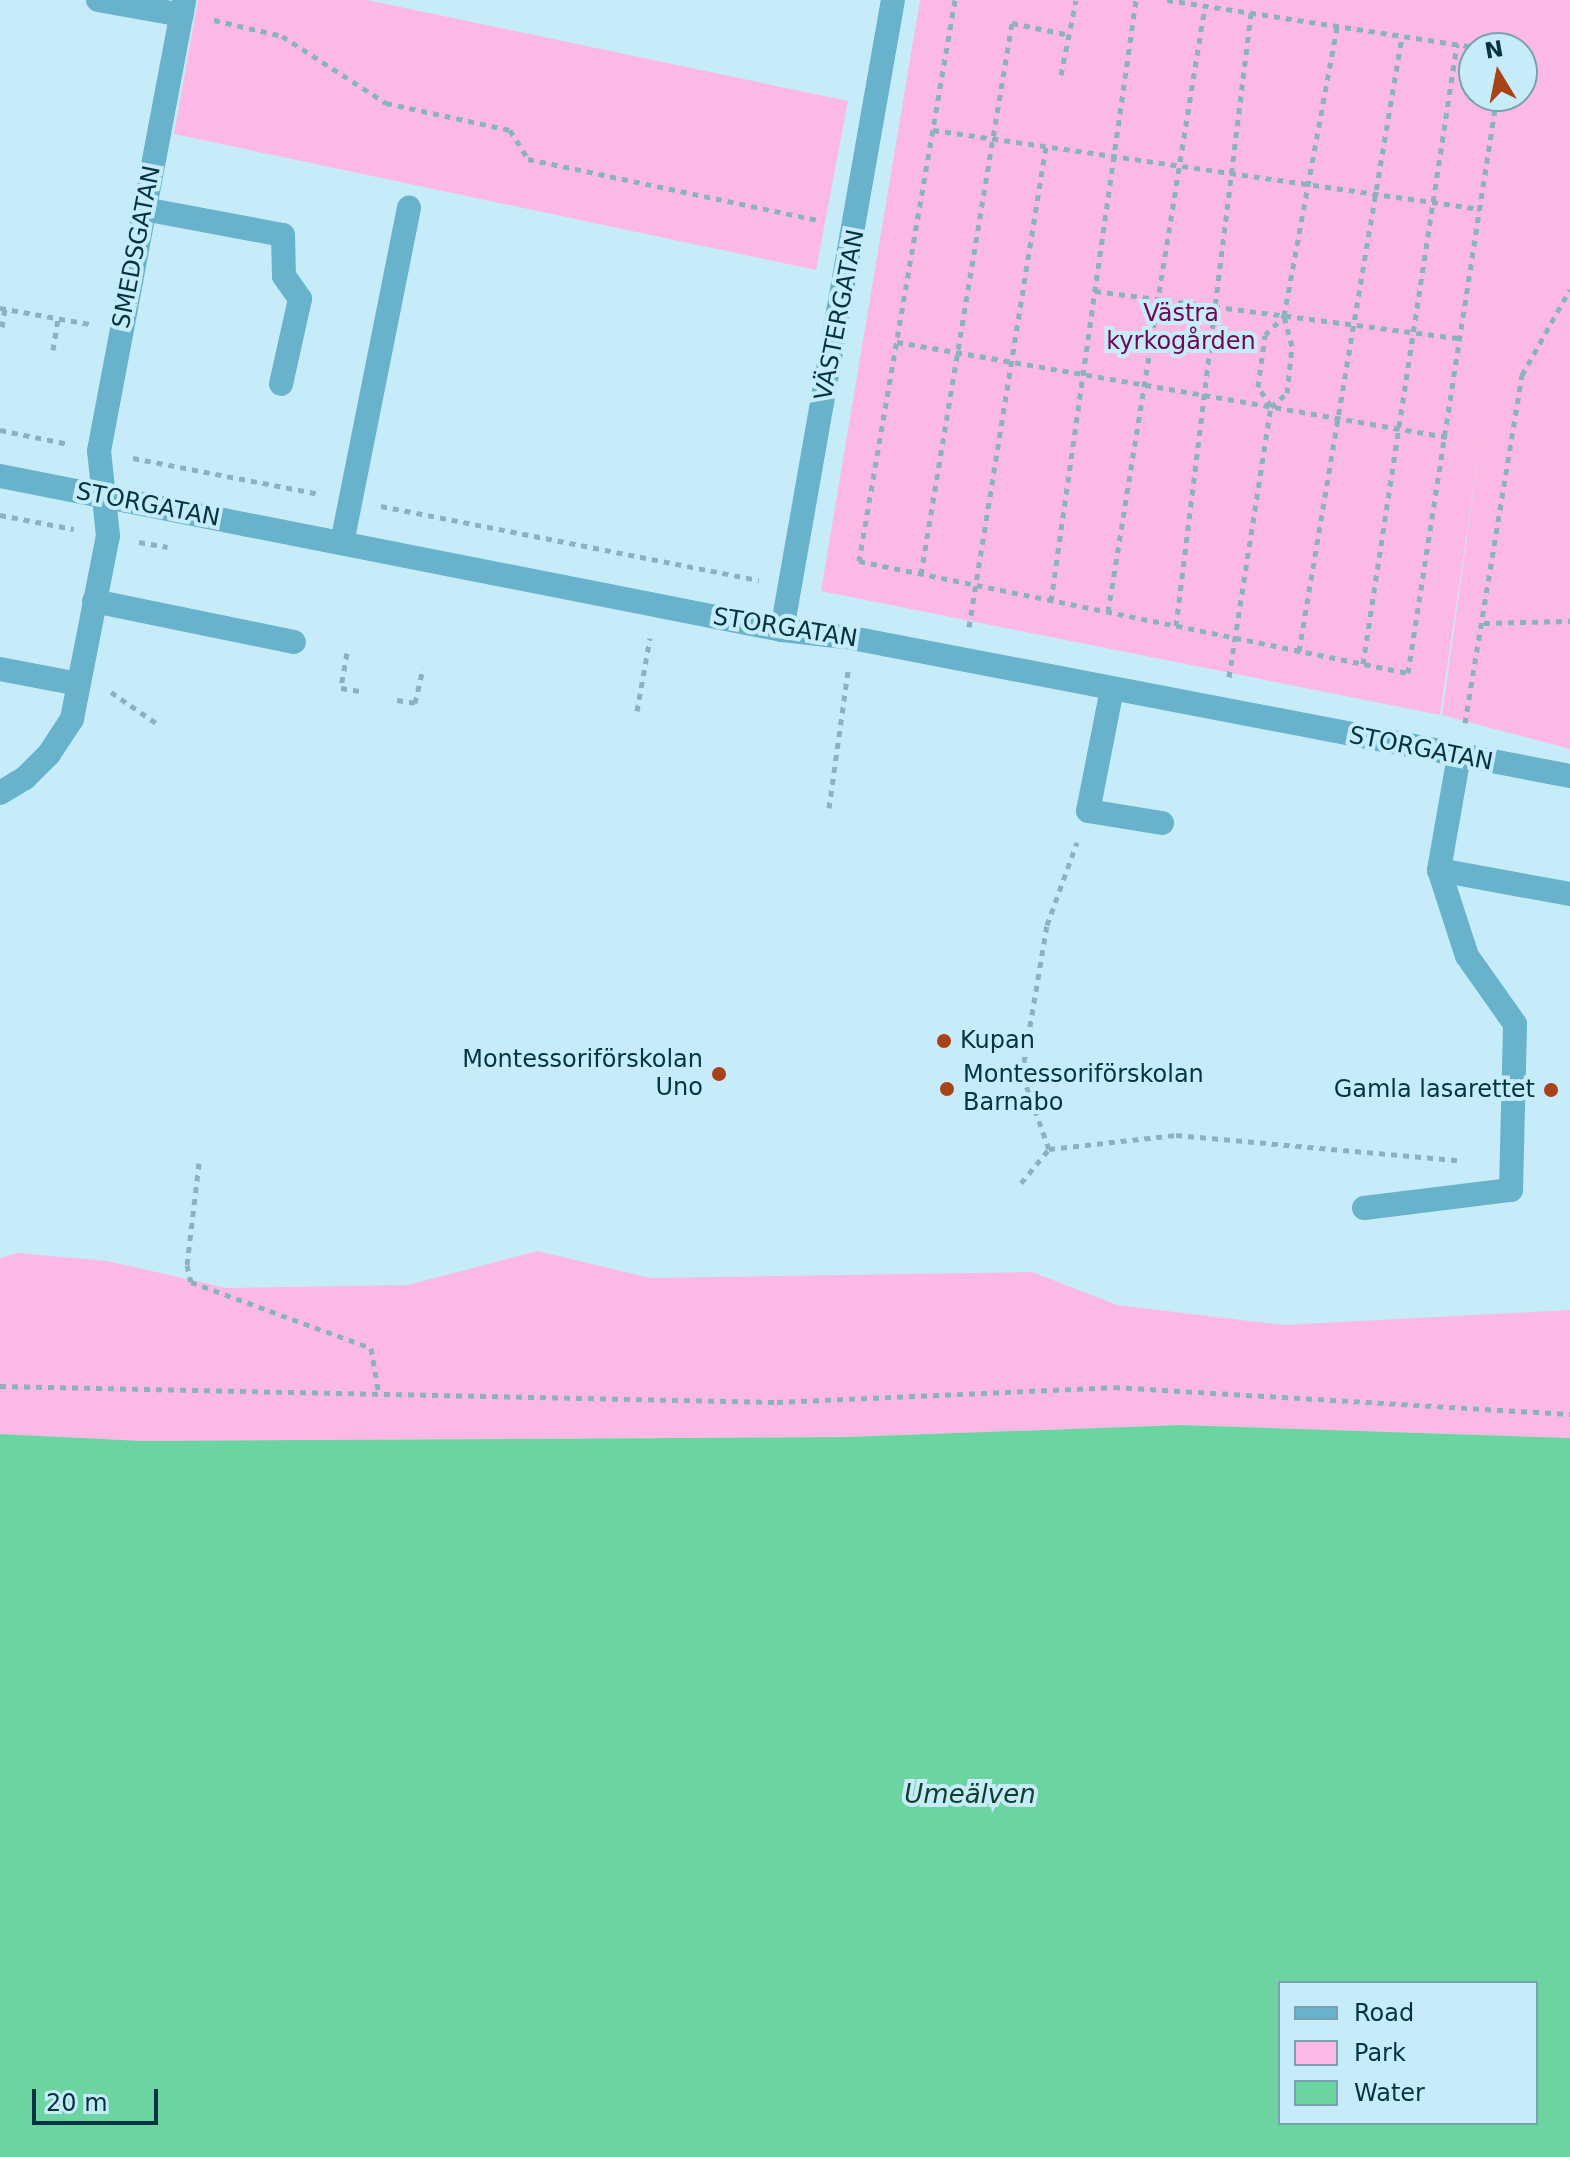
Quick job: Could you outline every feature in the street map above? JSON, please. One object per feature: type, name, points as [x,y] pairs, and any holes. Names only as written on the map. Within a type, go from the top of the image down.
[{"type":"street","points":[[98,0],[183,7]]},
{"type":"street","name":"VÄSTERGATAN","points":[[782,630],[856,228],[893,0]]},
{"type":"street","name":"SMEDSGATAN","points":[[0,793],[25,778],[49,754],[72,719],[108,536],[100,496],[99,451],[183,7]]},
{"type":"street","points":[[342,543],[409,208]]},
{"type":"street","points":[[144,209],[283,235],[284,276],[300,299],[281,384]]},
{"type":"street","name":"STORGATAN","points":[[0,476],[782,630],[852,638],[1112,689],[1461,746],[1570,776]]},
{"type":"street","points":[[94,601],[294,642]]},
{"type":"street","points":[[0,669],[79,684]]},
{"type":"street","points":[[1112,689],[1088,811],[1162,823]]},
{"type":"street","points":[[1364,1208],[1511,1190],[1515,1024],[1467,956],[1439,870],[1461,746]]},
{"type":"street","points":[[1439,870],[1570,894]]},
{"type":"path","points":[[955,0],[859,561],[1051,601],[1408,673],[1463,339],[1495,112]]},
{"type":"path","points":[[1061,75],[1076,0]]},
{"type":"path","points":[[1051,601],[1136,0]]},
{"type":"path","points":[[1167,0],[1457,44],[1363,664]]},
{"type":"path","points":[[1108,612],[1205,6]]},
{"type":"path","points":[[183,7],[282,36],[386,103],[510,130],[528,159],[856,228]]},
{"type":"path","points":[[1176,626],[1251,13]]},
{"type":"path","points":[[921,574],[1012,23],[1070,35]]},
{"type":"path","points":[[1227,689],[1271,407],[1287,393],[1292,346],[1284,316],[1337,26]]},
{"type":"path","points":[[1299,651],[1402,36]]},
{"type":"path","points":[[933,130],[1480,209]]},
{"type":"path","points":[[967,639],[1046,146]]},
{"type":"path","points":[[1461,746],[1484,623],[1522,375],[1570,289]]},
{"type":"path","points":[[1095,291],[1463,339]]},
{"type":"path","points":[[2,327],[2,309],[99,325]]},
{"type":"path","points":[[1271,407],[1258,387],[1265,335],[1284,316]]},
{"type":"path","points":[[53,350],[58,318]]},
{"type":"path","points":[[896,342],[1447,437]]},
{"type":"path","points":[[0,430],[763,581],[786,604]]},
{"type":"path","points":[[637,711],[655,605]]},
{"type":"path","points":[[1484,623],[1570,621]]},
{"type":"path","points":[[829,808],[852,638]]},
{"type":"path","points":[[347,653],[341,688],[360,691]]},
{"type":"path","points":[[397,700],[415,703],[423,668]]},
{"type":"path","points":[[104,687],[159,725]]},
{"type":"path","points":[[1049,1149],[1022,1074],[1047,925],[1088,811]]},
{"type":"path","points":[[1021,1183],[1049,1149],[1176,1135],[1512,1164]]},
{"type":"path","points":[[199,1163],[187,1265],[191,1282],[371,1348],[379,1395]]},
{"type":"path","points":[[0,1386],[777,1402],[1114,1387],[1570,1414]]},
{"type":"green space","points":[[198,0],[367,0],[848,101],[816,270],[174,134]]},
{"type":"green space","name":"Västra kyrkogården","points":[[920,0],[1570,0],[1570,749],[1442,715],[1481,438],[1440,715],[821,591]]},
{"type":"green space","points":[[538,1251],[650,1278],[1032,1272],[1117,1305],[1283,1325],[1570,1310],[1570,1438],[1181,1425],[845,1437],[143,1441],[0,1434],[0,1258],[17,1253],[107,1261],[227,1288],[408,1285]]},
{"type":"water","name":"Umeälven","points":[[1181,1425],[1570,1438],[1570,2157],[0,2157],[0,1434],[143,1441],[845,1437]]},
{"type":"place","name":"Kupan","points":[[944,1041]]},
{"type":"place","name":"Montessoriförskolan Uno","points":[[719,1074]]},
{"type":"place","name":"Montessoriförskolan Barnabo","points":[[947,1089]]},
{"type":"place","name":"Gamla lasarettet","points":[[1551,1090]]}]
